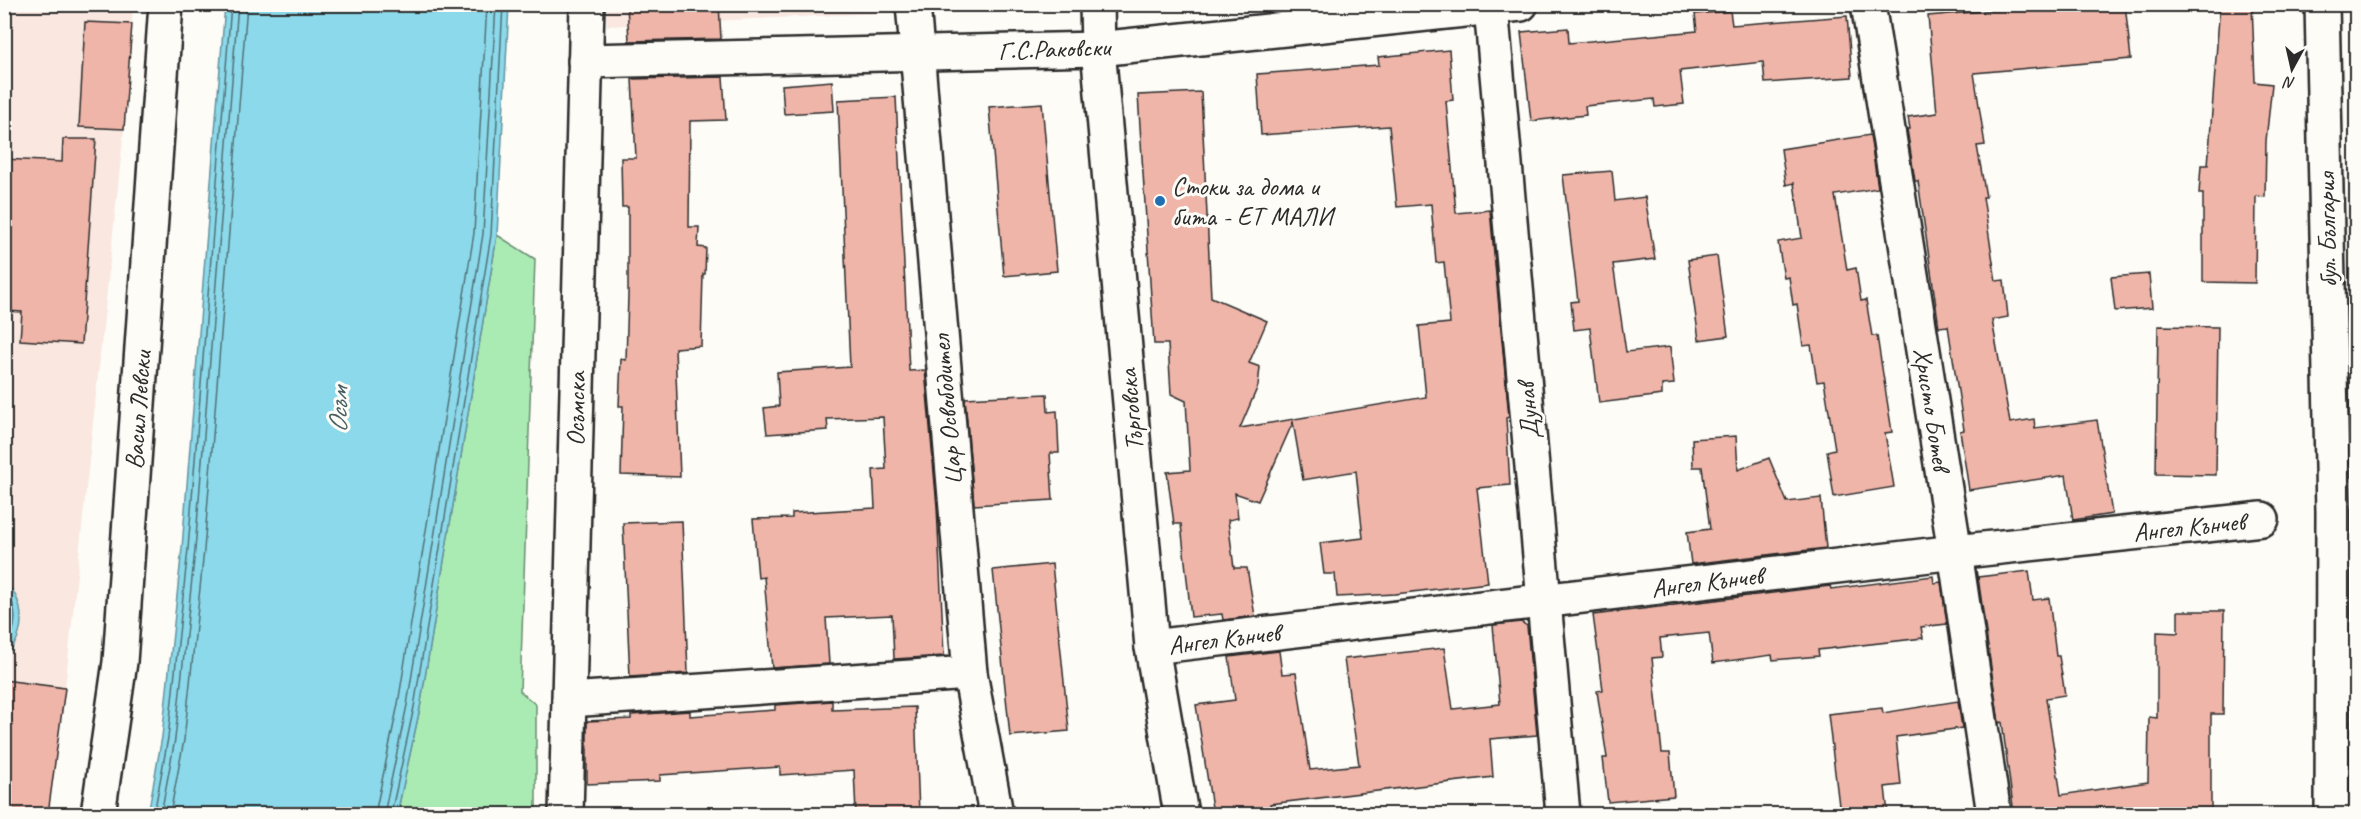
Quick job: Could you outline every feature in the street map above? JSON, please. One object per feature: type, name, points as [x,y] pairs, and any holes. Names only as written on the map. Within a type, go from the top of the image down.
[{"type":"street","name":"Васил Левски","points":[[98,814],[120,662],[166,4]]},
{"type":"street","name":"Осъмска","points":[[566,814],[587,4]]},
{"type":"street","name":"Цар Освободител","points":[[913,4],[970,673],[996,814]]},
{"type":"street","name":"Търговска","points":[[1097,4],[1098,49],[1152,647],[1181,814]]},
{"type":"street","name":"Христо Ботев","points":[[1868,4],[1994,814]]},
{"type":"street","name":"бул. България","points":[[2322,4],[2333,512],[2332,814]]},
{"type":"street","name":"Г.С.Раковски","points":[[585,60],[1098,49],[1506,6]]},
{"type":"street","name":"Дунав","points":[[1506,6],[1545,602],[1563,814]]},
{"type":"street","name":"Ангел Кънчев","points":[[1152,647],[1955,552],[2262,519]]},
{"type":"street","points":[[569,700],[970,673]]},
{"type":"shaded area","points":[[900,4],[900,12],[607,26],[606,5]]},
{"type":"shaded area","points":[[5,5],[133,5],[124,129],[65,688],[48,814],[5,814]]},
{"type":"green space","points":[[497,235],[535,259],[520,691],[536,705],[536,814],[397,814],[420,708]]},
{"type":"water","name":"Осъм","points":[[225,5],[509,5],[497,235],[420,708],[397,814],[148,814],[162,737],[182,548]]},
{"type":"water","points":[[4,581],[17,598],[21,618],[17,638],[5,656]]},
{"type":"building","points":[[627,4],[719,4],[721,39],[629,41]]},
{"type":"building","points":[[2062,4],[2125,4],[2131,59],[1974,73],[1985,145],[1977,146],[1986,197],[1983,197],[1996,281],[2004,280],[2008,317],[1992,320],[2010,423],[2034,419],[2035,428],[2097,420],[2112,514],[2073,520],[2066,475],[1969,490],[1960,431],[1964,430],[1948,326],[1939,327],[1918,181],[1915,181],[1907,129],[1910,129],[1908,117],[1937,113],[1928,16]]},
{"type":"building","points":[[2220,4],[2252,4],[2255,82],[2272,84],[2266,141],[2265,197],[2256,196],[2255,283],[2203,282],[2203,194],[2199,194],[2201,165],[2208,165]]},
{"type":"building","points":[[1730,11],[1732,25],[1847,16],[1852,77],[1765,83],[1763,62],[1680,71],[1684,104],[1655,107],[1654,99],[1585,106],[1586,115],[1531,121],[1521,32],[1568,28],[1569,43],[1697,31],[1695,14]]},
{"type":"building","points":[[85,22],[132,24],[124,129],[79,127]]},
{"type":"building","points":[[1449,50],[1453,100],[1446,101],[1456,213],[1490,210],[1509,417],[1506,418],[1510,485],[1477,488],[1488,583],[1395,594],[1337,597],[1335,574],[1324,574],[1320,543],[1363,538],[1356,471],[1303,480],[1293,422],[1258,501],[1235,493],[1238,518],[1228,520],[1234,568],[1247,568],[1255,616],[1223,620],[1222,614],[1191,617],[1181,524],[1174,524],[1167,472],[1190,470],[1186,401],[1171,394],[1168,344],[1154,344],[1138,95],[1201,92],[1211,297],[1267,321],[1249,363],[1260,367],[1258,386],[1240,428],[1426,397],[1419,326],[1450,323],[1444,262],[1436,263],[1431,204],[1397,207],[1389,126],[1261,135],[1257,74],[1379,65],[1378,57]]},
{"type":"building","points":[[723,77],[726,120],[690,121],[689,227],[699,227],[698,247],[706,248],[701,346],[675,348],[680,477],[621,475],[623,406],[619,406],[621,359],[626,360],[628,207],[622,207],[621,158],[636,158],[632,79]]},
{"type":"building","points":[[832,81],[834,111],[784,114],[782,85]]},
{"type":"building","points":[[896,97],[909,371],[925,370],[937,507],[944,656],[894,659],[892,615],[826,618],[829,664],[772,668],[764,577],[758,578],[753,519],[792,518],[792,513],[875,508],[873,470],[886,469],[883,417],[827,419],[828,430],[767,434],[764,408],[779,406],[777,372],[850,367],[838,100]]},
{"type":"building","points":[[1042,103],[1057,271],[1004,276],[989,107]]},
{"type":"building","points":[[1870,135],[1878,188],[1835,195],[1847,270],[1856,268],[1861,301],[1866,300],[1872,336],[1877,336],[1892,432],[1885,433],[1894,487],[1834,497],[1827,451],[1835,449],[1824,381],[1817,382],[1811,345],[1803,346],[1797,304],[1793,305],[1789,277],[1784,278],[1778,242],[1802,238],[1794,183],[1786,185],[1781,149]]},
{"type":"building","points":[[63,139],[96,139],[81,344],[20,340],[22,312],[4,311],[4,159],[62,162]]},
{"type":"building","points":[[1612,171],[1615,201],[1645,197],[1655,259],[1613,264],[1626,352],[1670,347],[1674,384],[1662,385],[1662,395],[1599,403],[1590,328],[1574,330],[1571,302],[1578,301],[1563,175]]},
{"type":"building","points":[[1717,256],[1728,336],[1699,340],[1688,260]]},
{"type":"building","points":[[2149,274],[2152,308],[2115,311],[2111,277]]},
{"type":"building","points":[[2158,326],[2218,327],[2216,475],[2156,474]]},
{"type":"building","points":[[1047,394],[1048,412],[1057,411],[1059,453],[1050,453],[1053,500],[974,505],[965,398]]},
{"type":"building","points":[[1736,436],[1738,470],[1769,458],[1787,502],[1821,498],[1826,548],[1691,564],[1687,532],[1710,529],[1702,467],[1693,467],[1692,439]]},
{"type":"building","points":[[682,521],[688,673],[630,677],[623,523]]},
{"type":"building","points":[[1052,564],[1069,731],[1010,736],[993,570]]},
{"type":"building","points":[[2029,571],[2033,600],[2049,598],[2056,656],[2059,656],[2065,695],[2046,698],[2061,795],[2148,782],[2149,717],[2157,718],[2157,632],[2178,633],[2178,611],[2224,611],[2223,714],[2211,714],[2211,814],[2148,814],[2148,807],[2099,814],[2014,814],[2002,722],[1999,723],[1978,577]]},
{"type":"building","points":[[1933,576],[1934,583],[1941,582],[1947,624],[1921,627],[1923,638],[1818,650],[1819,656],[1773,660],[1772,655],[1713,663],[1709,633],[1660,638],[1662,657],[1652,658],[1662,753],[1670,753],[1674,796],[1608,802],[1603,758],[1607,758],[1597,691],[1603,690],[1593,615],[1830,586],[1831,589]]},
{"type":"building","points":[[1521,622],[1527,626],[1537,735],[1490,739],[1493,777],[1270,804],[1272,814],[1213,814],[1196,705],[1235,700],[1229,657],[1279,651],[1282,674],[1296,673],[1310,770],[1359,765],[1344,659],[1444,648],[1453,709],[1500,704],[1493,625]]},
{"type":"building","points":[[4,680],[65,688],[48,814],[4,812]]},
{"type":"building","points":[[832,701],[832,710],[915,707],[919,814],[856,814],[854,770],[780,775],[780,767],[660,775],[660,781],[587,784],[587,721],[631,719],[631,715],[690,711],[690,716],[775,710],[775,705]]},
{"type":"building","points":[[1958,701],[1962,728],[1896,737],[1901,785],[1885,787],[1888,814],[1840,814],[1828,714],[1882,708],[1883,713]]},
{"type":"place","name":"Стоки за дома и бита - ЕТ МАЛИ","points":[[1160,201]]}]
